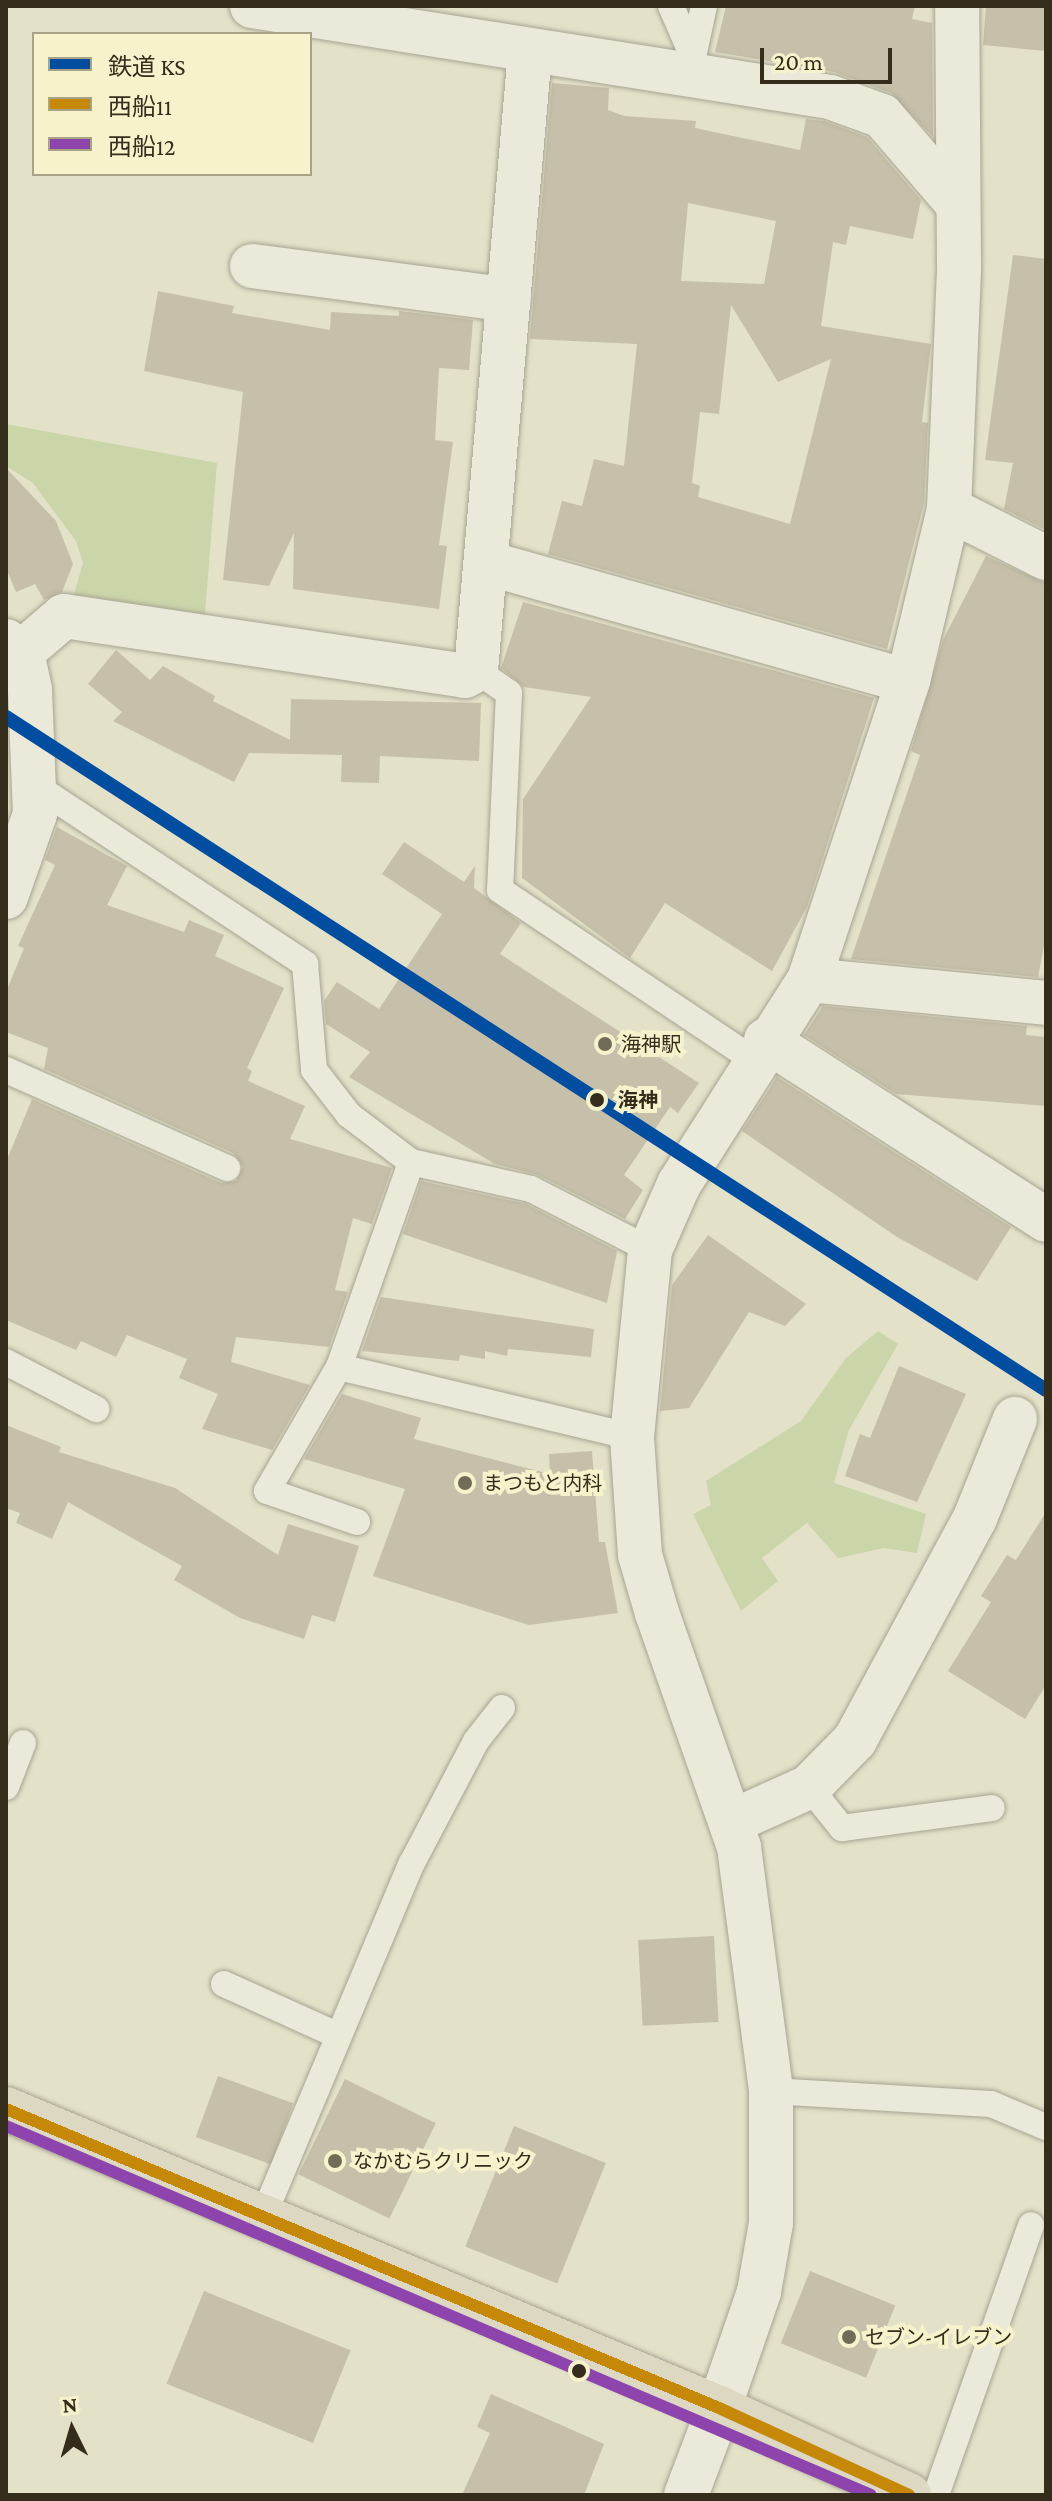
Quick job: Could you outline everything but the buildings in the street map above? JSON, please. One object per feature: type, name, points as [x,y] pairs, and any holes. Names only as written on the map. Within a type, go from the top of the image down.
[{"type":"highway","points":[[6,2109],[262,2219],[719,2408],[909,2495]]},
{"type":"street","points":[[252,6],[530,52],[690,64],[830,97],[882,116],[956,202]]},
{"type":"street","points":[[686,2495],[759,2292],[771,2223],[771,2091],[731,1822],[657,1613],[640,1555],[632,1437],[650,1250],[679,1184],[760,1050],[809,980],[908,681],[949,509],[957,6]]},
{"type":"street","points":[[6,897],[35,814],[23,768],[30,690],[14,646],[64,616],[465,676],[476,670],[530,52]]},
{"type":"street","points":[[252,266],[509,300]]},
{"type":"street","points":[[949,509],[1046,558]]},
{"type":"street","points":[[487,563],[908,681]]},
{"type":"street","points":[[809,980],[1045,998]]},
{"type":"street","points":[[760,1050],[1046,1220]]},
{"type":"street","points":[[731,1822],[809,1787],[855,1740],[975,1518],[1015,1419]]},
{"type":"lane","points":[[671,6],[690,64]]},
{"type":"lane","points":[[690,64],[704,6]]},
{"type":"lane","points":[[476,670],[509,693],[500,890],[760,1050]]},
{"type":"lane","points":[[23,768],[305,964],[314,1070],[349,1115],[411,1162],[531,1189],[650,1250]]},
{"type":"lane","points":[[6,1070],[227,1168]]},
{"type":"lane","points":[[357,1522],[267,1491],[339,1367],[411,1162]]},
{"type":"lane","points":[[6,1362],[96,1409]]},
{"type":"lane","points":[[339,1367],[632,1437]]},
{"type":"lane","points":[[262,2219],[448,1791],[502,1708]]},
{"type":"lane","points":[[6,1787],[23,1743]]},
{"type":"lane","points":[[809,1787],[842,1828],[992,1808]]},
{"type":"lane","points":[[224,1984],[339,2036]]},
{"type":"lane","points":[[771,2091],[991,2104],[1046,2127]]},
{"type":"lane","points":[[936,2495],[1031,2225]]},
{"type":"green space","points":[[6,424],[217,463],[204,626],[71,605],[83,563],[76,541],[33,483],[6,466]]},
{"type":"green space","points":[[878,1331],[898,1344],[849,1430],[834,1483],[926,1514],[917,1553],[884,1548],[838,1558],[807,1523],[762,1558],[778,1581],[741,1611],[693,1514],[711,1505],[706,1481],[801,1421],[846,1358]]},
{"type":"rail line","name":"KS","points":[[6,717],[1046,1390]]},
{"type":"transit line","name":"西船11","points":[[6,2109],[719,2408],[909,2495]]},
{"type":"transit line","name":"西船12","points":[[6,2126],[871,2495]]},
{"type":"place","name":"海神駅","points":[[605,1044]]},
{"type":"place","name":"海神","points":[[597,1100]]},
{"type":"place","name":"まつもと内科","points":[[465,1483]]},
{"type":"place","name":"なかむらクリニック","points":[[335,2161]]},
{"type":"place","name":"セブン-イレブン","points":[[849,2337]]}]
